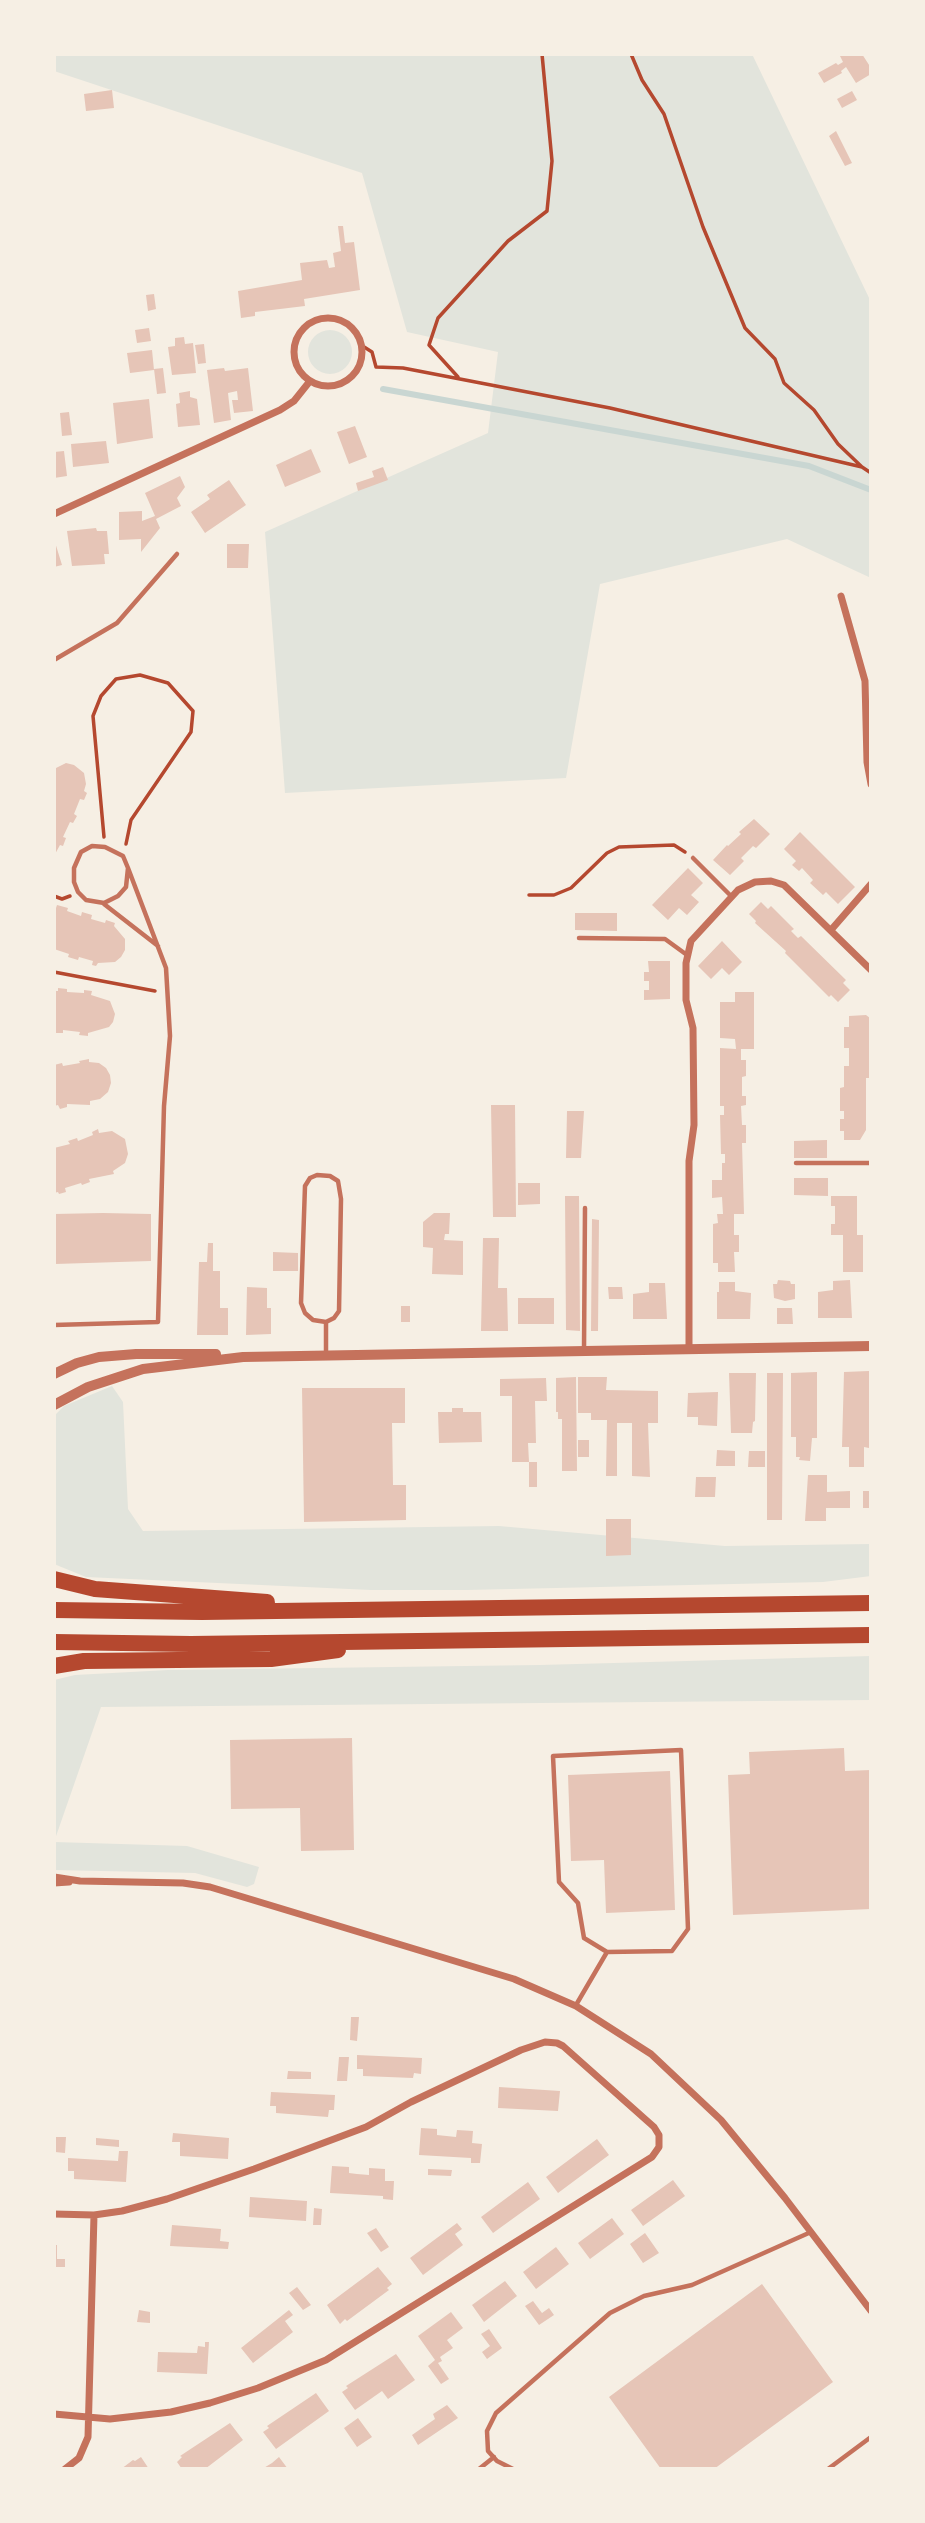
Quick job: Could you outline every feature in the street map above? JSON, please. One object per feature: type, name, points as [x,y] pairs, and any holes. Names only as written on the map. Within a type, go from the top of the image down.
[{"type":"highway","points":[[54,1579],[78,1586],[137,1593],[384,1610]]},
{"type":"highway","points":[[54,1610],[202,1612],[871,1603]]},
{"type":"highway","points":[[54,1642],[204,1644],[871,1635]]},
{"type":"highway","points":[[54,1666],[83,1661],[271,1659],[388,1642]]},
{"type":"street","points":[[327,318],[340,321],[351,328],[361,345],[359,365],[347,380],[328,386],[310,381],[300,372],[294,353],[296,340],[308,325],[327,318]]},
{"type":"street","points":[[54,514],[280,410],[293,401],[310,381]]},
{"type":"street","points":[[841,596],[865,681],[867,762],[871,784]]},
{"type":"street","points":[[690,1350],[689,1161],[694,1125],[693,1028],[686,1000],[687,955],[695,934],[731,896],[755,881],[779,883],[871,970]]},
{"type":"street","points":[[831,930],[871,884]]},
{"type":"street","points":[[54,1405],[88,1387],[143,1369],[243,1357],[871,1346]]},
{"type":"street","points":[[54,1374],[88,1360],[123,1355],[193,1353],[243,1357]]},
{"type":"street","points":[[54,1877],[80,1881]]},
{"type":"street","points":[[54,1883],[183,1883],[210,1887],[514,1979],[576,2006],[651,2054],[733,2133],[871,2311]]},
{"type":"street","points":[[54,2214],[94,2215],[167,2199],[342,2137],[521,2050],[545,2042],[563,2046],[654,2127],[660,2141],[652,2157],[326,2360],[258,2388],[187,2409],[110,2419],[54,2414]]},
{"type":"street","points":[[65,2469],[83,2452],[88,2437],[94,2215]]},
{"type":"lane","points":[[54,660],[117,623],[177,554]]},
{"type":"lane","points":[[54,1325],[158,1322],[164,1106],[170,1036],[166,968],[158,946],[123,856],[105,847],[92,846],[81,852],[74,868],[74,882],[78,892],[86,900],[103,903],[158,946]]},
{"type":"lane","points":[[693,858],[731,896]]},
{"type":"lane","points":[[103,903],[118,896],[126,887],[128,868]]},
{"type":"lane","points":[[579,938],[665,939],[687,955]]},
{"type":"lane","points":[[796,1164],[871,1163]]},
{"type":"lane","points":[[317,1175],[330,1176],[338,1181],[341,1199],[338,1311],[334,1318],[326,1322],[313,1320],[304,1313],[301,1303],[305,1186],[310,1178],[317,1175]]},
{"type":"lane","points":[[584,1351],[585,1208]]},
{"type":"lane","points":[[326,1322],[326,1355]]},
{"type":"lane","points":[[681,1750],[688,1930],[672,1951],[607,1952],[584,1938],[578,1903],[559,1882],[553,1756],[681,1750]]},
{"type":"lane","points":[[576,2006],[607,1952]]},
{"type":"lane","points":[[513,2469],[494,2458],[488,2451],[487,2431],[496,2413],[610,2313],[644,2296],[692,2285],[811,2232]]},
{"type":"lane","points":[[828,2469],[871,2437]]},
{"type":"lane","points":[[479,2469],[494,2458]]},
{"type":"path","points":[[459,379],[429,345],[438,317],[508,241],[548,211],[552,161],[542,54]]},
{"type":"path","points":[[631,54],[642,80],[664,114],[703,227],[745,328],[775,359],[784,383],[814,410],[838,444],[871,473]]},
{"type":"path","points":[[361,345],[372,352],[376,367],[403,368],[610,408],[862,467]]},
{"type":"path","points":[[105,847],[93,716],[101,696],[116,679],[139,675],[168,683],[192,711],[191,732],[131,820],[123,856]]},
{"type":"path","points":[[528,895],[554,895],[571,888],[607,853],[619,847],[674,845],[693,858]]},
{"type":"path","points":[[54,972],[168,994]]},
{"type":"shaded area","points":[[54,54],[752,54],[871,302],[871,578],[787,539],[600,584],[566,778],[285,793],[265,532],[488,433],[498,352],[407,332],[362,173],[54,71]]},
{"type":"shaded area","points":[[330,330],[346,336],[352,352],[346,368],[330,374],[314,368],[308,352],[314,336]]},
{"type":"shaded area","points":[[112,1386],[123,1402],[128,1509],[143,1531],[499,1526],[725,1546],[871,1544],[871,1576],[823,1582],[467,1590],[371,1590],[86,1577],[54,1564],[54,1416],[64,1406]]},
{"type":"shaded area","points":[[871,1656],[871,1700],[101,1707],[54,1842],[54,1680],[75,1675],[168,1670],[540,1665]]},
{"type":"shaded area","points":[[54,1842],[187,1846],[259,1867],[254,1884],[247,1887],[195,1873],[54,1870]]},
{"type":"building","points":[[839,54],[862,54],[871,68],[871,74],[856,83],[846,67],[842,73],[824,83],[818,73],[843,62]]},
{"type":"building","points":[[112,90],[114,108],[86,111],[84,94]]},
{"type":"building","points":[[852,91],[857,100],[842,108],[837,99]]},
{"type":"building","points":[[836,131],[852,163],[845,166],[829,136]]},
{"type":"building","points":[[338,226],[343,226],[345,243],[354,242],[360,290],[304,299],[305,306],[255,312],[255,316],[241,318],[238,291],[302,280],[300,263],[327,260],[329,268],[335,267],[333,253],[341,251]]},
{"type":"building","points":[[154,294],[156,309],[148,311],[146,295]]},
{"type":"building","points":[[149,328],[151,341],[137,343],[135,330]]},
{"type":"building","points":[[184,337],[185,344],[193,343],[196,373],[172,375],[168,347],[175,346],[175,338]]},
{"type":"building","points":[[204,344],[206,363],[198,364],[195,345]]},
{"type":"building","points":[[152,350],[154,370],[130,373],[127,353]]},
{"type":"building","points":[[163,368],[166,393],[157,394],[154,369]]},
{"type":"building","points":[[224,368],[225,371],[248,368],[253,411],[234,413],[232,400],[238,400],[237,391],[228,393],[231,420],[214,423],[207,370]]},
{"type":"building","points":[[190,391],[190,397],[197,399],[200,425],[178,427],[176,404],[180,403],[179,393]]},
{"type":"building","points":[[149,399],[153,438],[117,444],[113,403]]},
{"type":"building","points":[[69,412],[72,435],[62,436],[60,413]]},
{"type":"building","points":[[355,426],[367,457],[349,464],[337,432]]},
{"type":"building","points":[[106,441],[109,463],[73,467],[71,444]]},
{"type":"building","points":[[311,449],[321,472],[285,487],[276,465]]},
{"type":"building","points":[[64,451],[67,476],[54,478],[54,452]]},
{"type":"building","points":[[383,467],[388,480],[358,491],[356,483],[374,477],[372,471]]},
{"type":"building","points":[[180,476],[185,487],[177,498],[181,506],[156,519],[160,528],[141,552],[141,539],[119,540],[119,512],[142,511],[142,521],[155,516],[145,493]]},
{"type":"building","points":[[229,480],[246,505],[205,533],[191,512],[210,499],[207,495]]},
{"type":"building","points":[[96,528],[97,531],[107,531],[109,554],[104,554],[105,564],[72,566],[67,531]]},
{"type":"building","points":[[54,539],[62,565],[54,567]]},
{"type":"building","points":[[227,544],[249,544],[248,568],[227,568]]},
{"type":"building","points":[[66,763],[74,765],[84,773],[84,791],[87,793],[84,800],[80,799],[74,814],[77,816],[73,823],[70,822],[63,837],[66,838],[63,846],[60,845],[54,856],[54,769]]},
{"type":"building","points":[[754,819],[770,834],[741,858],[744,861],[730,875],[713,860]]},
{"type":"building","points":[[800,832],[855,887],[838,904],[826,892],[823,895],[810,883],[813,880],[802,868],[799,871],[792,865],[796,861],[784,849]]},
{"type":"building","points":[[688,868],[703,883],[691,895],[699,902],[687,915],[679,908],[668,920],[652,905]]},
{"type":"building","points":[[761,902],[768,909],[771,906],[794,929],[791,931],[798,938],[801,936],[846,980],[843,983],[850,990],[838,1002],[831,995],[829,997],[786,951],[755,923],[749,914]]},
{"type":"building","points":[[57,905],[81,916],[82,912],[92,915],[91,919],[115,923],[114,926],[125,939],[125,950],[121,957],[115,962],[98,963],[96,966],[92,965],[93,961],[68,957],[69,954],[54,949],[54,907]]},
{"type":"building","points":[[575,913],[617,913],[617,931],[575,930]]},
{"type":"building","points":[[722,941],[742,962],[729,975],[722,968],[711,979],[698,966]]},
{"type":"building","points":[[648,961],[670,961],[670,999],[644,1000],[644,990],[649,990],[649,981],[644,981],[644,972],[649,972]]},
{"type":"building","points":[[58,988],[67,989],[67,992],[92,991],[91,995],[110,1001],[115,1014],[113,1022],[109,1027],[88,1033],[88,1036],[63,1030],[63,1033],[55,1033],[54,991],[58,991]]},
{"type":"building","points":[[735,992],[754,992],[754,1049],[741,1049],[741,1060],[746,1060],[742,1096],[746,1096],[746,1105],[741,1106],[742,1125],[746,1125],[746,1143],[742,1143],[744,1214],[734,1214],[734,1235],[739,1235],[739,1252],[734,1252],[735,1272],[718,1272],[718,1263],[713,1263],[713,1224],[718,1223],[717,1214],[723,1214],[722,1197],[712,1198],[712,1180],[722,1180],[722,1163],[725,1163],[725,1154],[721,1154],[720,1115],[724,1115],[724,1106],[720,1106],[720,1048],[736,1049],[735,1039],[720,1038],[720,1002],[735,1002]]},
{"type":"building","points":[[866,1015],[870,1018],[871,1078],[866,1078],[866,1130],[860,1140],[844,1140],[844,1131],[840,1131],[840,1119],[844,1119],[844,1111],[840,1111],[840,1088],[844,1087],[844,1066],[849,1066],[849,1048],[844,1048],[844,1027],[849,1027],[849,1016]]},
{"type":"building","points":[[89,1059],[89,1062],[99,1063],[106,1068],[111,1083],[108,1092],[100,1099],[90,1101],[90,1105],[67,1104],[67,1107],[60,1109],[58,1105],[54,1106],[54,1065],[62,1063],[63,1066]]},
{"type":"building","points":[[491,1105],[515,1105],[516,1217],[493,1217]]},
{"type":"building","points":[[567,1111],[584,1111],[581,1158],[566,1158]]},
{"type":"building","points":[[98,1129],[99,1133],[112,1131],[125,1139],[128,1154],[125,1163],[113,1171],[114,1174],[89,1179],[90,1182],[82,1185],[81,1183],[65,1188],[66,1192],[54,1193],[54,1148],[70,1144],[68,1141],[77,1138],[78,1141],[93,1135],[92,1132]]},
{"type":"building","points":[[827,1140],[827,1158],[794,1158],[794,1141]]},
{"type":"building","points":[[794,1178],[828,1178],[828,1196],[794,1195]]},
{"type":"building","points":[[518,1183],[540,1183],[540,1204],[518,1205]]},
{"type":"building","points":[[565,1196],[579,1196],[580,1331],[566,1330]]},
{"type":"building","points":[[831,1196],[857,1196],[857,1235],[863,1235],[863,1272],[843,1272],[843,1235],[831,1235],[831,1224],[835,1224],[835,1206],[831,1206]]},
{"type":"building","points":[[434,1213],[450,1213],[449,1234],[445,1234],[444,1240],[463,1241],[463,1275],[432,1274],[433,1248],[423,1247],[423,1222]]},
{"type":"building","points":[[54,1214],[151,1214],[151,1261],[55,1264]]},
{"type":"building","points":[[592,1219],[599,1220],[598,1331],[591,1331]]},
{"type":"building","points":[[483,1238],[499,1238],[498,1288],[507,1288],[508,1331],[481,1331]]},
{"type":"building","points":[[208,1243],[213,1243],[213,1271],[220,1271],[220,1308],[228,1308],[228,1335],[197,1335],[199,1262],[207,1262]]},
{"type":"building","points":[[273,1252],[298,1253],[298,1271],[273,1271]]},
{"type":"building","points":[[778,1280],[795,1284],[795,1299],[785,1301],[774,1298],[773,1284],[777,1284]]},
{"type":"building","points":[[850,1280],[852,1318],[818,1318],[818,1292],[833,1290],[833,1281]]},
{"type":"building","points":[[719,1282],[735,1282],[735,1291],[751,1293],[750,1319],[717,1319]]},
{"type":"building","points":[[649,1283],[665,1283],[667,1319],[633,1319],[633,1294],[649,1292]]},
{"type":"building","points":[[247,1287],[267,1288],[267,1308],[271,1308],[271,1334],[246,1335]]},
{"type":"building","points":[[608,1287],[622,1287],[623,1299],[609,1299]]},
{"type":"building","points":[[518,1298],[554,1298],[554,1324],[518,1324]]},
{"type":"building","points":[[401,1306],[410,1306],[410,1322],[401,1322]]},
{"type":"building","points":[[777,1308],[792,1308],[793,1324],[777,1324]]},
{"type":"building","points":[[869,1371],[869,1448],[864,1447],[864,1467],[849,1467],[849,1447],[842,1447],[844,1372]]},
{"type":"building","points":[[817,1372],[817,1438],[812,1438],[810,1461],[799,1460],[800,1457],[796,1457],[796,1437],[791,1437],[791,1373]]},
{"type":"building","points":[[729,1373],[756,1373],[755,1421],[752,1433],[731,1433]]},
{"type":"building","points":[[767,1373],[783,1373],[782,1520],[767,1520]]},
{"type":"building","points":[[576,1377],[577,1471],[562,1471],[562,1419],[558,1419],[556,1412],[556,1378]]},
{"type":"building","points":[[578,1377],[607,1377],[606,1390],[658,1391],[658,1423],[648,1423],[650,1477],[632,1476],[632,1423],[617,1423],[617,1476],[606,1476],[607,1420],[591,1420],[591,1413],[578,1413]]},
{"type":"building","points":[[546,1378],[547,1401],[535,1401],[536,1443],[528,1443],[529,1462],[512,1462],[512,1396],[500,1396],[500,1379]]},
{"type":"building","points":[[302,1388],[405,1388],[405,1423],[392,1423],[393,1485],[406,1485],[406,1520],[304,1522]]},
{"type":"building","points":[[718,1392],[717,1426],[698,1425],[698,1417],[687,1417],[688,1393]]},
{"type":"building","points":[[452,1408],[463,1408],[463,1412],[481,1412],[482,1442],[439,1443],[438,1412],[452,1412]]},
{"type":"building","points":[[578,1440],[589,1440],[589,1457],[578,1457]]},
{"type":"building","points":[[717,1450],[735,1451],[735,1466],[716,1466]]},
{"type":"building","points":[[749,1451],[765,1451],[765,1467],[748,1467]]},
{"type":"building","points":[[529,1462],[537,1462],[537,1487],[529,1487]]},
{"type":"building","points":[[808,1475],[827,1475],[827,1492],[850,1491],[850,1508],[826,1508],[826,1521],[805,1521]]},
{"type":"building","points":[[696,1477],[716,1477],[715,1497],[695,1497]]},
{"type":"building","points":[[863,1491],[871,1491],[871,1508],[863,1508]]},
{"type":"building","points":[[606,1519],[631,1519],[631,1555],[606,1556]]},
{"type":"building","points":[[352,1738],[354,1850],[301,1851],[300,1808],[231,1809],[230,1740]]},
{"type":"building","points":[[844,1748],[845,1771],[871,1770],[871,1909],[733,1915],[728,1775],[750,1774],[749,1752]]},
{"type":"building","points":[[670,1771],[675,1910],[606,1913],[604,1860],[571,1861],[568,1775]]},
{"type":"building","points":[[351,2017],[359,2017],[357,2041],[350,2040]]},
{"type":"building","points":[[357,2055],[422,2058],[421,2074],[414,2073],[413,2078],[363,2076],[363,2069],[357,2069]]},
{"type":"building","points":[[339,2057],[349,2057],[347,2081],[337,2081]]},
{"type":"building","points":[[288,2071],[311,2072],[311,2079],[287,2079]]},
{"type":"building","points":[[499,2087],[560,2091],[558,2111],[498,2108]]},
{"type":"building","points":[[271,2092],[335,2095],[334,2110],[329,2110],[328,2117],[276,2113],[276,2106],[270,2106]]},
{"type":"building","points":[[421,2128],[437,2129],[437,2135],[456,2137],[457,2130],[473,2131],[472,2143],[482,2144],[480,2163],[471,2163],[471,2158],[419,2155]]},
{"type":"building","points":[[173,2133],[229,2138],[228,2159],[180,2156],[180,2142],[172,2142]]},
{"type":"building","points":[[54,2137],[66,2137],[65,2153],[55,2152]]},
{"type":"building","points":[[96,2138],[119,2140],[119,2147],[96,2145]]},
{"type":"building","points":[[597,2139],[609,2155],[558,2193],[546,2177]]},
{"type":"building","points":[[119,2151],[128,2151],[126,2182],[74,2179],[74,2171],[68,2171],[68,2158],[118,2161]]},
{"type":"building","points":[[332,2166],[349,2167],[349,2173],[369,2175],[369,2168],[385,2169],[385,2181],[394,2181],[393,2200],[383,2199],[383,2196],[330,2193]]},
{"type":"building","points":[[428,2169],[452,2170],[451,2176],[428,2175]]},
{"type":"building","points":[[673,2180],[685,2196],[643,2226],[631,2210]]},
{"type":"building","points":[[528,2182],[540,2199],[493,2233],[481,2217]]},
{"type":"building","points":[[250,2197],[307,2201],[306,2221],[249,2217]]},
{"type":"building","points":[[314,2208],[322,2209],[321,2225],[313,2225]]},
{"type":"building","points":[[612,2218],[624,2234],[590,2259],[578,2243]]},
{"type":"building","points":[[457,2223],[462,2229],[455,2234],[463,2245],[423,2275],[410,2258]]},
{"type":"building","points":[[172,2225],[221,2229],[220,2241],[229,2242],[228,2249],[170,2246]]},
{"type":"building","points":[[376,2228],[389,2247],[381,2252],[367,2233]]},
{"type":"building","points":[[645,2233],[659,2253],[643,2263],[630,2244]]},
{"type":"building","points":[[54,2245],[57,2245],[57,2259],[65,2259],[65,2267],[56,2267],[54,2264]]},
{"type":"building","points":[[556,2247],[569,2264],[536,2289],[523,2272]]},
{"type":"building","points":[[378,2267],[392,2284],[387,2288],[389,2290],[340,2324],[327,2305]]},
{"type":"building","points":[[505,2281],[517,2296],[484,2322],[472,2305]]},
{"type":"building","points":[[762,2284],[833,2382],[714,2469],[661,2469],[609,2397]]},
{"type":"building","points":[[297,2287],[311,2305],[303,2310],[289,2293]]},
{"type":"building","points":[[533,2301],[542,2313],[549,2308],[554,2315],[539,2325],[525,2306]]},
{"type":"building","points":[[139,2310],[150,2312],[150,2323],[137,2322]]},
{"type":"building","points":[[289,2310],[293,2315],[285,2321],[293,2332],[253,2363],[241,2348]]},
{"type":"building","points":[[451,2312],[463,2328],[447,2340],[453,2348],[440,2357],[442,2361],[438,2363],[449,2379],[441,2384],[428,2366],[435,2360],[418,2336]]},
{"type":"building","points":[[489,2329],[502,2348],[487,2359],[482,2352],[490,2346],[481,2334]]},
{"type":"building","points":[[205,2342],[209,2342],[207,2374],[157,2372],[158,2352],[197,2353],[198,2346],[205,2347]]},
{"type":"building","points":[[396,2354],[415,2380],[388,2399],[382,2391],[355,2410],[342,2392],[348,2388],[346,2386]]},
{"type":"building","points":[[316,2393],[329,2411],[276,2449],[263,2432],[269,2428],[267,2426]]},
{"type":"building","points":[[447,2405],[458,2418],[418,2445],[412,2435],[435,2419],[433,2414]]},
{"type":"building","points":[[358,2418],[372,2437],[357,2447],[344,2428]]},
{"type":"building","points":[[230,2423],[243,2440],[205,2469],[182,2469],[177,2462],[182,2457],[180,2456]]},
{"type":"building","points":[[141,2457],[149,2469],[121,2469],[133,2460]]},
{"type":"building","points":[[279,2457],[288,2469],[262,2469],[272,2463]]},
{"type":"waterway","points":[[383,389],[809,466],[871,490]]}]
